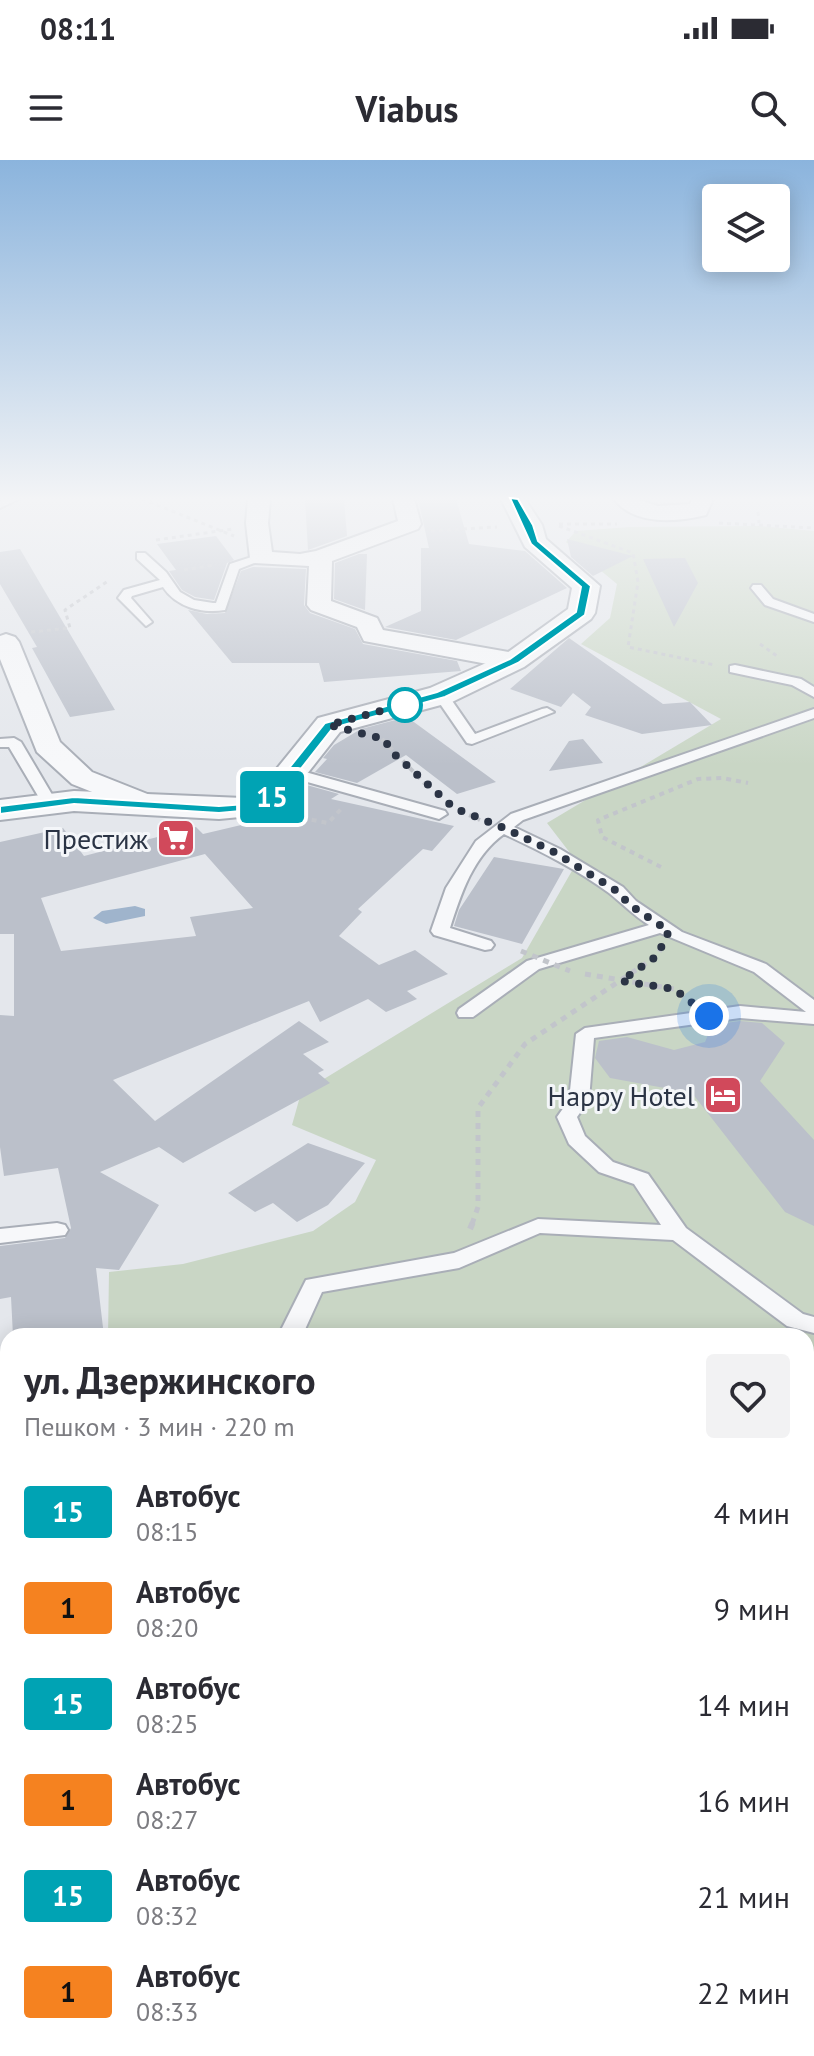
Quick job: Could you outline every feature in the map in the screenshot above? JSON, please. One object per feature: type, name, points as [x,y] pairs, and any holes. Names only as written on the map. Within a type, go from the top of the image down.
[{"type":"street","points":[[320,587],[319,605],[368,623],[373,636],[514,661]]},
{"type":"street","points":[[0,810],[74,801],[248,808],[269,800],[329,725],[441,695],[514,661],[581,613],[586,587]]},
{"type":"street","points":[[16,637],[47,746],[82,778],[150,805]]},
{"type":"lane","points":[[140,587],[124,598],[146,622]]},
{"type":"lane","points":[[169,587],[202,608],[221,607],[227,587]]},
{"type":"lane","points":[[757,588],[769,602],[814,618]]},
{"type":"lane","points":[[735,669],[796,682],[814,693]]},
{"type":"lane","points":[[441,695],[472,740],[547,712]]},
{"type":"lane","points":[[485,945],[440,931],[454,888],[484,841],[517,817],[814,713]]},
{"type":"lane","points":[[0,743],[14,742],[49,803]]},
{"type":"lane","points":[[291,773],[446,811]]},
{"type":"lane","points":[[504,828],[554,852],[617,891],[630,905],[666,929],[703,949],[760,968],[814,1009]]},
{"type":"lane","points":[[466,1013],[533,965],[666,929]]},
{"type":"lane","points":[[814,1018],[740,1012],[585,1034],[579,1100],[567,1117],[576,1139],[606,1167],[641,1179],[678,1233],[795,1320],[814,1325]]},
{"type":"lane","points":[[294,1328],[314,1286],[459,1260],[538,1226],[678,1233]]},
{"type":"lane","points":[[0,1236],[57,1230]]},
{"type":"path","points":[[637,587],[628,647],[735,669]]},
{"type":"path","points":[[16,637],[70,628],[65,610]]},
{"type":"path","points":[[329,725],[384,739],[392,752],[432,791]]},
{"type":"path","points":[[661,867],[602,837],[598,820],[698,779],[722,778],[748,783]]},
{"type":"path","points":[[248,808],[328,823],[357,791]]},
{"type":"path","points":[[446,811],[504,828]]},
{"type":"path","points":[[459,1260],[478,1207],[478,1108],[525,1044],[657,956],[666,929]]},
{"type":"path","points":[[521,951],[570,971],[674,989],[709,1016]]},
{"type":"green space","points":[[616,587],[814,587],[814,1328],[108,1328],[109,1272],[183,1264],[313,1231],[355,1202],[376,1160],[292,1125],[301,1093],[522,958],[577,862],[547,823],[721,719],[581,644],[610,618]]},
{"type":"water","points":[[135,906],[145,909],[145,916],[106,924],[93,918],[102,911]]},
{"type":"building","points":[[2,587],[43,587],[115,710],[70,717],[32,648],[37,647]]},
{"type":"building","points":[[180,587],[218,587],[214,600],[195,597]]},
{"type":"building","points":[[235,587],[305,587],[304,605],[310,613],[355,629],[363,644],[457,661],[461,671],[324,682],[319,663],[232,663],[188,610],[207,614],[225,613]]},
{"type":"building","points":[[334,587],[366,587],[365,610],[334,599]]},
{"type":"building","points":[[421,587],[567,588],[456,640],[385,627],[421,611]]},
{"type":"building","points":[[656,587],[696,587],[674,627]]},
{"type":"building","points":[[569,638],[663,704],[690,702],[712,725],[642,734],[585,715],[591,707],[573,693],[561,707],[510,689]]},
{"type":"building","points":[[407,717],[496,782],[457,794],[406,755],[357,783],[315,772],[334,745],[361,729]]},
{"type":"building","points":[[583,739],[603,763],[549,771],[569,741]]},
{"type":"building","points":[[303,784],[339,794],[331,799],[454,826],[432,851],[423,849],[358,909],[362,912],[339,936],[379,965],[415,950],[448,974],[407,991],[417,999],[386,1012],[368,999],[320,1022],[309,1001],[113,1080],[155,1121],[299,1021],[329,1042],[303,1054],[324,1070],[318,1073],[330,1083],[183,1163],[159,1147],[100,1172],[159,1205],[119,1270],[96,1268],[103,1328],[13,1328],[11,1297],[0,1299],[0,1246],[65,1238],[71,1228],[58,1168],[4,1176],[0,1147],[0,1015],[14,1016],[14,934],[0,934],[0,842],[63,828],[84,856],[196,827],[203,834],[267,819],[283,809]],"holes":[[[205,854],[253,908],[190,917],[196,936],[61,951],[41,898]]]},
{"type":"building","points":[[494,857],[564,869],[522,944],[454,926],[459,910]]},
{"type":"building","points":[[740,1021],[762,1023],[785,1043],[760,1081],[814,1140],[814,1226],[785,1212],[692,1093],[610,1078],[595,1058],[599,1041],[627,1037],[674,1050],[705,1042],[712,1025]]},
{"type":"building","points":[[308,1143],[365,1163],[328,1205],[297,1222],[273,1203],[255,1212],[228,1193]]},
{"type":"bus line","name":"15","points":[[0,810],[74,801],[248,808],[269,800],[329,725],[441,695],[514,661],[581,613],[586,587]]},
{"type":"place","name":"Престиж","points":[[176,838]]},
{"type":"place","name":"Happy Hotel","points":[[723,1095]]},
{"type":"route","points":[[405,705],[413,702],[329,725],[384,739],[392,752],[422,782],[454,808],[554,852],[617,891],[630,905],[669,931],[657,956],[621,981],[674,989],[709,1016]]}]
